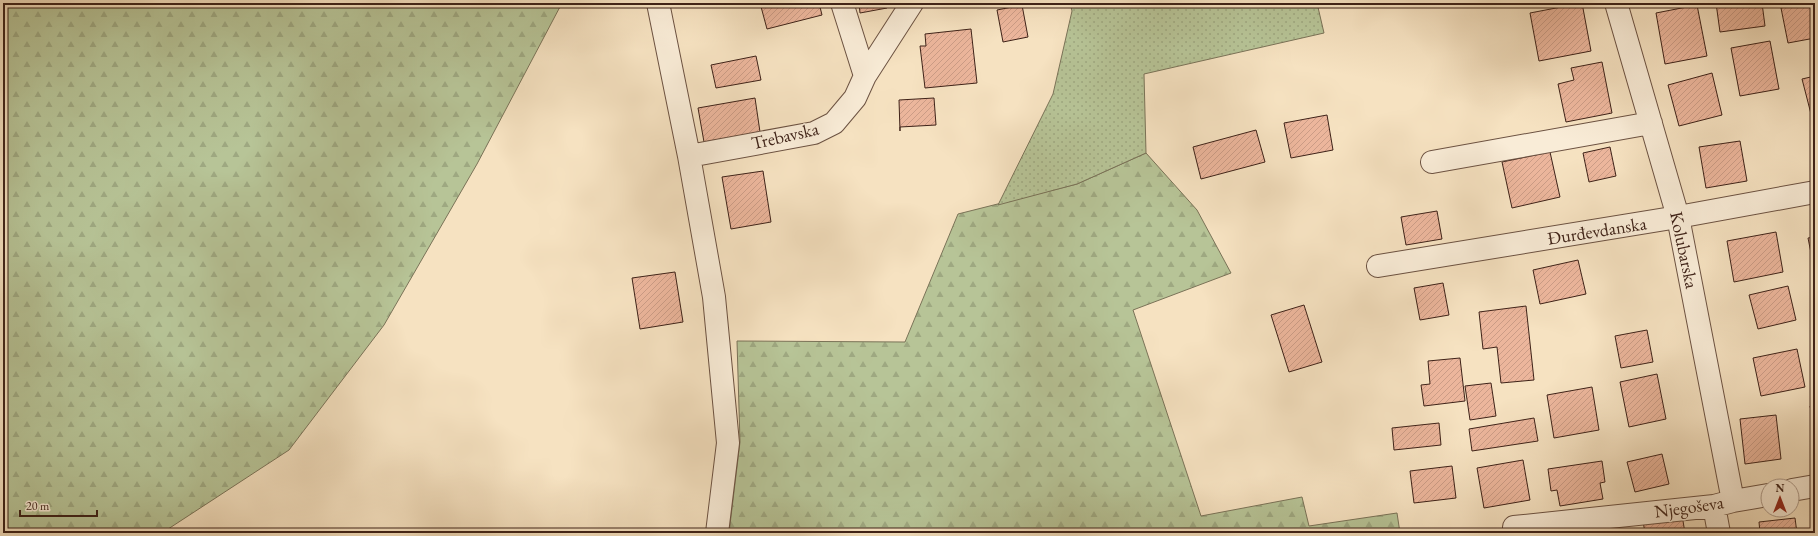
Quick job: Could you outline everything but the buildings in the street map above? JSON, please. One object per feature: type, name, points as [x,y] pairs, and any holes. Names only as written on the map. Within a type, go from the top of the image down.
[{"type":"street","points":[[658,3],[689,156],[714,297],[728,443],[717,533]]},
{"type":"street","points":[[842,3],[865,76]]},
{"type":"street","name":"Trebavska","points":[[689,156],[814,133],[834,123],[855,98],[865,76],[912,3]]},
{"type":"street","name":"Kolubarska","points":[[1616,3],[1678,218],[1723,504],[1719,533]]},
{"type":"street","points":[[1432,162],[1651,123]]},
{"type":"street","name":"Đurđevdanska","points":[[1378,266],[1678,218],[1815,192]]},
{"type":"street","points":[[1800,489],[1815,486]]},
{"type":"street","name":"Njegoševa","points":[[1514,527],[1723,504],[1760,496]]},
{"type":"green space","points":[[3,3],[562,3],[477,164],[384,325],[289,450],[162,533],[3,533]]},
{"type":"green space","points":[[1070,3],[1317,3],[1324,33],[1144,74],[1146,153],[1077,184],[998,205],[1053,94],[1072,11]]},
{"type":"green space","points":[[1146,153],[1197,210],[1231,273],[1133,310],[1201,516],[1302,497],[1309,526],[1397,513],[1400,533],[1190,533],[1189,529],[1155,533],[729,533],[740,442],[737,341],[905,342],[958,214],[1077,184]]}]
